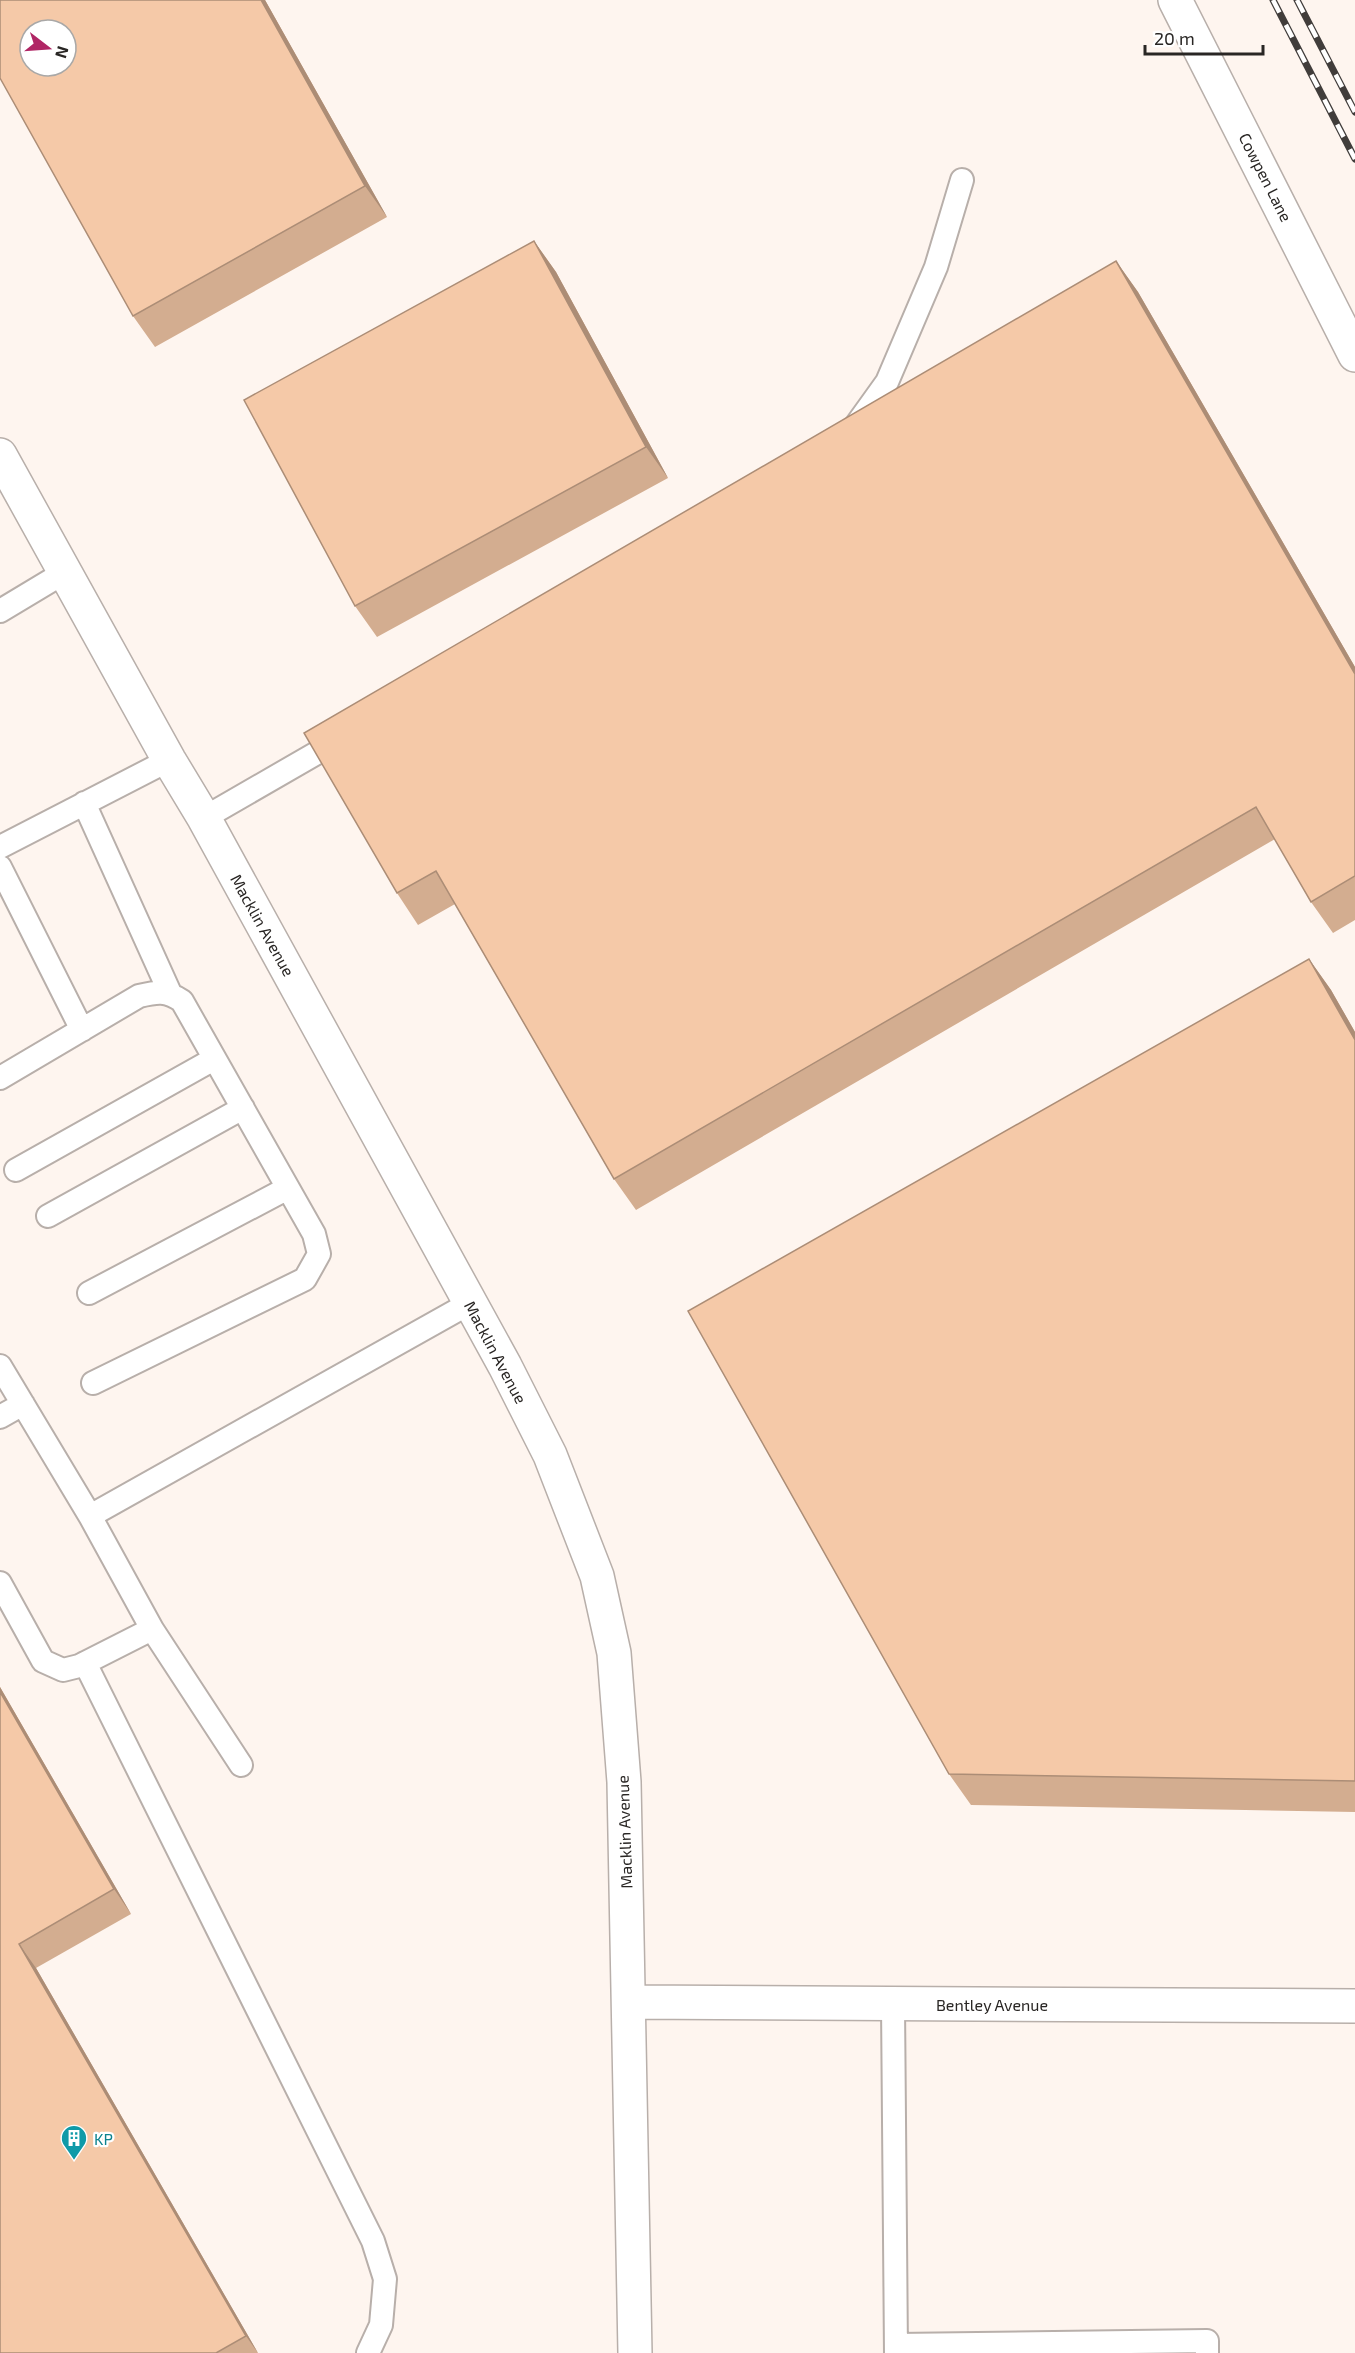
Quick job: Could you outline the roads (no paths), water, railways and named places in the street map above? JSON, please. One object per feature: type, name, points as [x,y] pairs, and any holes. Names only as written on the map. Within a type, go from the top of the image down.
[{"type":"street","name":"Cowpen Lane","points":[[1175,0],[1355,355]]},
{"type":"street","name":"Macklin Avenue","points":[[0,454],[169,760],[204,818],[470,1303],[550,1455],[597,1576],[614,1653],[624,1782],[635,2353]]},
{"type":"street","name":"Bentley Avenue","points":[[629,2002],[1355,2006]]},
{"type":"lane","points":[[841,446],[887,382],[936,267],[962,180]]},
{"type":"lane","points":[[0,611],[65,572]]},
{"type":"lane","points":[[204,818],[357,730]]},
{"type":"lane","points":[[0,847],[169,760]]},
{"type":"lane","points":[[84,803],[170,993]]},
{"type":"lane","points":[[0,867],[82,1030]]},
{"type":"lane","points":[[0,1078],[139,996],[159,991],[170,993],[182,1001],[314,1233],[318,1254],[305,1279],[93,1383]]},
{"type":"lane","points":[[16,1170],[214,1059]]},
{"type":"lane","points":[[48,1216],[243,1108]]},
{"type":"lane","points":[[89,1293],[288,1188]]},
{"type":"lane","points":[[90,1516],[470,1303]]},
{"type":"lane","points":[[0,1366],[90,1516],[152,1629],[241,1765]]},
{"type":"lane","points":[[0,1417],[23,1404]]},
{"type":"lane","points":[[0,1583],[43,1661],[63,1670],[85,1663],[152,1629]]},
{"type":"lane","points":[[85,1663],[373,2241],[385,2278],[381,2325],[368,2353]]},
{"type":"lane","points":[[893,2004],[896,2349],[1208,2341],[1208,2353]]},
{"type":"railway","points":[[1273,0],[1355,159]]},
{"type":"railway","points":[[1297,0],[1355,112]]},
{"type":"place","name":"KP","points":[[74,2161]]}]
